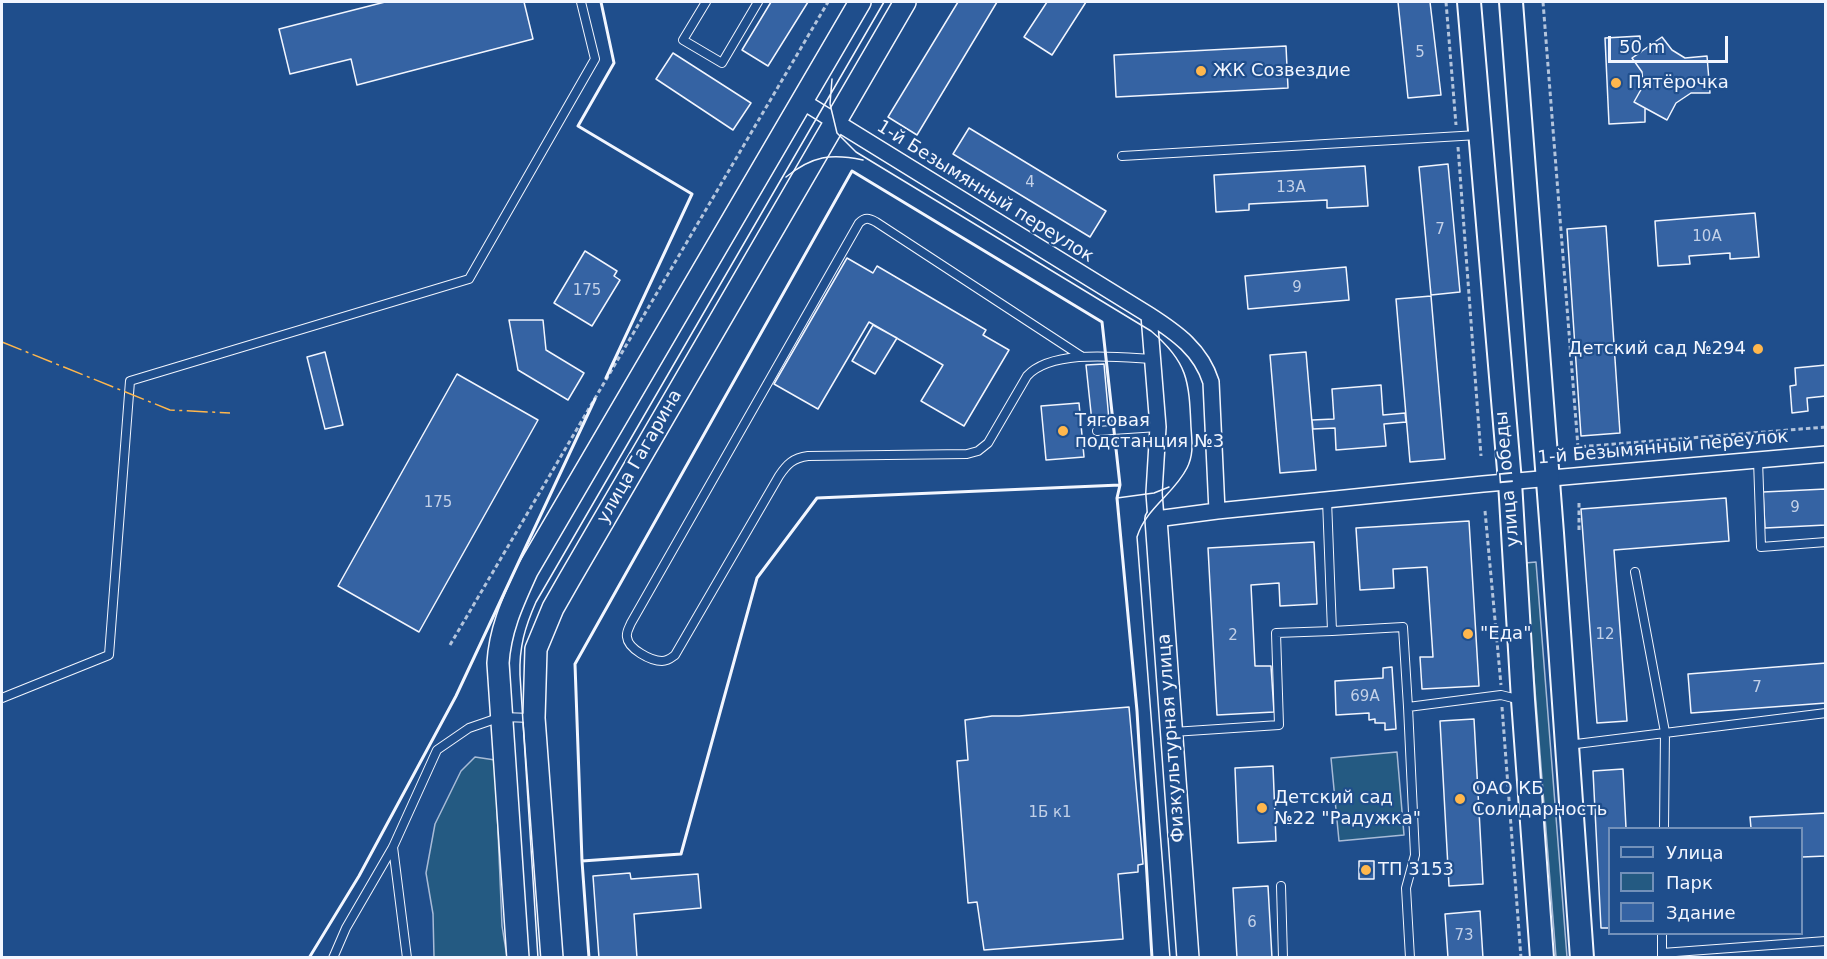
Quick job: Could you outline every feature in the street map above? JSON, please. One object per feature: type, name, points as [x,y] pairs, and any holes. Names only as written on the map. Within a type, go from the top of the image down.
[{"type":"main road","points":[[518,957],[498,663],[499,643],[505,620],[527,571],[860,2]]},
{"type":"main road","name":"улица Гагарина","points":[[552,957],[534,718],[536,649],[553,608],[905,2]]},
{"type":"main road","name":"улица Победы","points":[[1469,2],[1510,482],[1512,698],[1542,957]]},
{"type":"main road","points":[[1511,2],[1582,957]]},
{"type":"main road","name":"Физкультурная улица","points":[[1156,519],[1188,957]]},
{"type":"street","name":"1-й Безымянный переулок","points":[[802,101],[1149,315],[1177,333],[1190,345],[1207,369],[1211,382],[1217,511]]},
{"type":"street","points":[[1149,315],[1158,428],[1154,493],[1156,519]]},
{"type":"street","name":"1-й Безымянный переулок","points":[[1156,519],[1546,478],[1758,458],[1826,454]]},
{"type":"lane","points":[[2,698],[109,655],[130,381],[469,279],[595,59],[581,2]]},
{"type":"lane","points":[[706,2],[683,40],[722,63],[758,2]]},
{"type":"lane","points":[[1122,156],[1480,135]]},
{"type":"lane","points":[[1081,356],[876,222],[869,218],[863,219],[631,623],[626,636],[628,642],[633,648],[656,660],[669,660],[675,654],[782,471],[796,458],[967,454],[978,451],[988,444],[1027,376],[1041,364],[1081,356],[1152,359]]},
{"type":"lane","points":[[1097,431],[1158,428]]},
{"type":"lane","points":[[1758,458],[1761,547],[1826,542]]},
{"type":"lane","points":[[1326,500],[1332,631]]},
{"type":"lane","points":[[1635,572],[1665,732],[1664,827]]},
{"type":"lane","points":[[1172,732],[1279,725],[1276,633],[1403,627],[1415,855],[1406,888],[1410,957]]},
{"type":"lane","points":[[1408,707],[1512,698]]},
{"type":"lane","points":[[1567,745],[1826,713]]},
{"type":"lane","points":[[333,957],[346,928],[393,847],[437,750],[469,728],[501,717],[534,718]]},
{"type":"lane","points":[[393,847],[407,957]]},
{"type":"lane","points":[[1281,886],[1283,957]]},
{"type":"lane","points":[[1662,935],[1662,955],[1826,941]]},
{"type":"path","points":[[450,645],[828,2]]},
{"type":"path","points":[[1446,2],[1481,456]]},
{"type":"path","points":[[1543,2],[1578,447],[1826,427]]},
{"type":"path","points":[[1579,503],[1579,531]]},
{"type":"path","points":[[1485,511],[1512,698],[1521,957]]},
{"type":"green space","points":[[1536,562],[1567,957],[1556,957],[1525,563]]},
{"type":"green space","points":[[1397,752],[1404,835],[1339,841],[1331,758]]},
{"type":"green space","points":[[475,757],[495,760],[502,926],[507,957],[434,957],[433,914],[426,873],[435,824],[461,771]]},
{"type":"building","points":[[385,2],[524,2],[533,39],[357,85],[351,59],[290,74],[279,29]]},
{"type":"building","points":[[771,2],[808,2],[768,66],[742,50]]},
{"type":"building","points":[[958,2],[997,2],[917,135],[888,117]]},
{"type":"building","points":[[1047,2],[1086,2],[1052,55],[1024,37]]},
{"type":"building","points":[[1398,2],[1430,2],[1441,95],[1408,98]]},
{"type":"building","points":[[1640,36],[1641,52],[1632,58],[1642,72],[1643,86],[1634,102],[1645,108],[1645,122],[1609,124],[1605,38]]},
{"type":"building","points":[[1662,37],[1672,50],[1685,58],[1707,56],[1710,93],[1691,93],[1676,103],[1667,120],[1634,102],[1643,86],[1642,72],[1632,58]]},
{"type":"building","name":"ЖК Созвездие","points":[[1286,46],[1288,88],[1116,97],[1114,55]]},
{"type":"building","points":[[673,53],[751,103],[733,130],[656,79]]},
{"type":"building","points":[[969,128],[1106,211],[1090,237],[953,154]]},
{"type":"building","points":[[1448,164],[1460,292],[1431,295],[1419,167]]},
{"type":"building","points":[[1365,166],[1368,206],[1327,208],[1327,200],[1249,204],[1249,210],[1216,212],[1214,175]]},
{"type":"building","points":[[1755,213],[1759,257],[1730,259],[1730,253],[1689,256],[1690,264],[1658,266],[1655,221]]},
{"type":"building","points":[[1606,226],[1620,433],[1581,436],[1567,229]]},
{"type":"building","points":[[585,251],[617,271],[614,276],[620,280],[592,326],[554,303]]},
{"type":"building","points":[[847,258],[873,273],[877,266],[986,330],[983,335],[1009,350],[964,426],[921,401],[943,365],[869,322],[818,409],[774,384]]},
{"type":"building","points":[[1346,267],[1349,300],[1248,309],[1245,276]]},
{"type":"building","points":[[1431,296],[1445,459],[1410,462],[1396,299]]},
{"type":"building","points":[[509,320],[543,320],[546,350],[584,373],[568,400],[518,370]]},
{"type":"building","points":[[873,325],[897,338],[875,374],[852,361]]},
{"type":"building","points":[[325,352],[343,425],[325,429],[307,357]]},
{"type":"building","points":[[1306,352],[1316,470],[1280,473],[1270,355]]},
{"type":"building","points":[[1104,364],[1109,420],[1092,422],[1086,365]]},
{"type":"building","points":[[1826,365],[1826,396],[1807,398],[1808,411],[1792,413],[1790,386],[1796,385],[1795,368]]},
{"type":"building","points":[[457,374],[538,420],[419,632],[338,586]]},
{"type":"building","points":[[1381,385],[1383,415],[1405,413],[1406,422],[1384,424],[1386,446],[1336,450],[1335,428],[1313,429],[1312,420],[1334,419],[1332,389]]},
{"type":"building","name":"Тяговая подстанция №3","points":[[1079,403],[1084,457],[1046,460],[1041,406]]},
{"type":"building","points":[[1826,489],[1826,525],[1765,528],[1763,492]]},
{"type":"building","points":[[1726,498],[1729,541],[1614,550],[1627,721],[1597,723],[1581,509]]},
{"type":"building","points":[[1469,521],[1479,686],[1422,689],[1420,657],[1433,657],[1427,567],[1393,569],[1394,588],[1360,590],[1356,528]]},
{"type":"building","points":[[1314,542],[1317,604],[1280,606],[1279,583],[1251,585],[1255,666],[1271,666],[1274,712],[1217,715],[1208,548]]},
{"type":"building","points":[[1826,663],[1826,703],[1691,713],[1688,674]]},
{"type":"building","points":[[1392,667],[1396,729],[1385,730],[1385,723],[1375,723],[1375,719],[1369,720],[1369,713],[1336,715],[1335,681],[1383,678],[1383,668]]},
{"type":"building","points":[[1129,707],[1143,864],[1138,865],[1138,872],[1118,874],[1123,939],[984,950],[977,902],[968,903],[957,761],[968,760],[965,720],[992,716]]},
{"type":"building","points":[[1474,719],[1483,884],[1449,886],[1440,721]]},
{"type":"building","points":[[1273,766],[1276,841],[1238,843],[1235,768]]},
{"type":"building","points":[[1623,769],[1626,827],[1608,827],[1608,928],[1601,928],[1593,771]]},
{"type":"building","points":[[1826,813],[1826,856],[1803,857],[1803,827],[1751,827],[1750,817]]},
{"type":"building","name":"ТП 3153","points":[[1359,861],[1374,861],[1374,879],[1359,879]]},
{"type":"building","points":[[630,873],[631,879],[698,874],[701,908],[634,914],[637,958],[599,958],[593,876]]},
{"type":"building","points":[[1268,886],[1272,958],[1237,958],[1233,888]]},
{"type":"building","points":[[1480,911],[1483,958],[1448,958],[1445,914]]},
{"type":"tram line","points":[[538,958],[520,675],[522,646],[529,620],[536,602],[884,2]]},
{"type":"tram line","points":[[832,79],[830,104],[837,133],[856,152],[1151,331],[1173,353],[1184,373],[1189,397],[1191,458],[1175,486],[1153,509],[1137,537],[1170,958]]},
{"type":"tram line","points":[[786,177],[804,164],[822,158],[841,157],[863,160]]},
{"type":"tram line","points":[[1117,498],[1154,493],[1169,487]]},
{"type":"wall","points":[[601,2],[614,63],[578,126],[692,194],[606,378]]},
{"type":"wall","points":[[589,958],[582,861],[575,664],[852,171],[1102,322],[1120,485],[1117,498],[1137,711],[1152,958]]},
{"type":"wall","points":[[309,958],[359,876],[456,696],[595,399]]},
{"type":"wall","points":[[582,861],[681,854],[757,578],[817,498],[1120,485]]},
{"type":"power","points":[[2,342],[170,410],[230,413]]},
{"type":"place","name":"ЖК Созвездие","points":[[1201,71]]},
{"type":"place","name":"Пятёрочка","points":[[1616,83]]},
{"type":"place","name":"Детский сад №294","points":[[1758,349]]},
{"type":"place","name":"Тяговая подстанция №3","points":[[1063,431]]},
{"type":"place","name":"\"Еда\"","points":[[1468,634]]},
{"type":"place","name":"ОАО КБ Солидарность","points":[[1460,799]]},
{"type":"place","name":"Детский сад №22 \"Радужка\"","points":[[1262,808]]},
{"type":"place","name":"ТП 3153","points":[[1366,870]]}]
